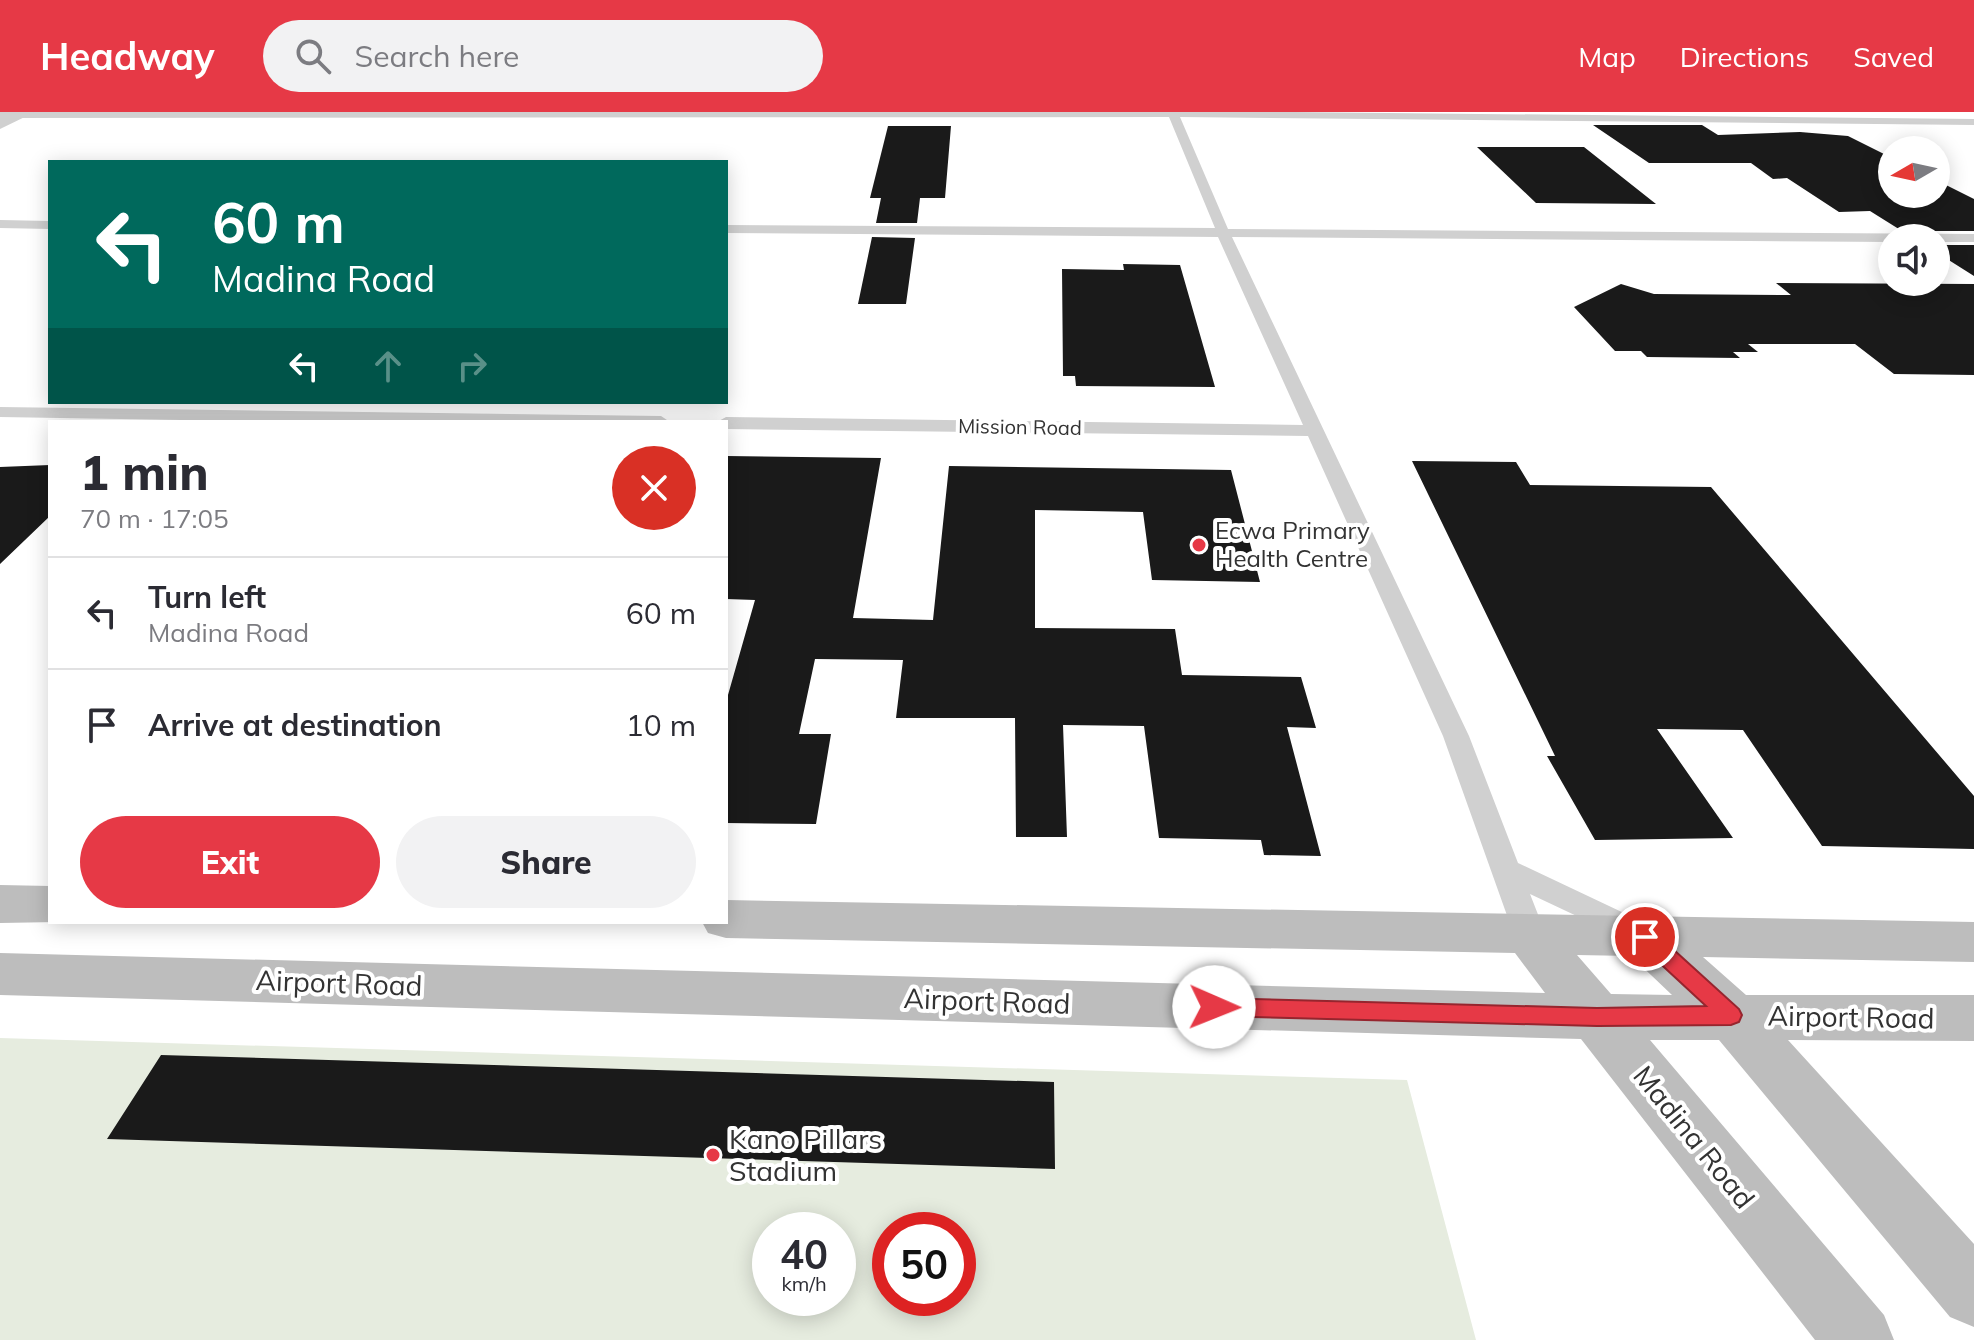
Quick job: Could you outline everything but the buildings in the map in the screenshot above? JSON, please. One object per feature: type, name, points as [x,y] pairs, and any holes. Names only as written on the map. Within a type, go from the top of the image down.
[{"type":"main road","points":[[0,904],[48,905]]},
{"type":"main road","points":[[728,919],[1974,942]]},
{"type":"main road","name":"Madina Road","points":[[1530,935],[1859,1340]]},
{"type":"main road","points":[[1645,937],[1731,1015],[1974,1294]]},
{"type":"main road","name":"Airport Road","points":[[0,974],[1597,1017],[1974,1018]]},
{"type":"street","points":[[0,123],[25,112]]},
{"type":"lane","points":[[0,115],[25,112],[1172,113],[1974,122]]},
{"type":"lane","points":[[1172,113],[1223,232],[1456,736],[1530,935]]},
{"type":"lane","points":[[0,224],[48,225]]},
{"type":"lane","points":[[728,229],[1974,238]]},
{"type":"lane","points":[[0,412],[529,420]]},
{"type":"lane","name":"Mission Road","points":[[728,423],[1315,431]]},
{"type":"lane","points":[[1507,870],[1645,937]]},
{"type":"shaded area","name":"Kano Pillars Stadium","points":[[0,1038],[1407,1080],[1476,1340],[0,1340]]},
{"type":"place","name":"Ecwa Primary Health Centre","points":[[1199,545]]},
{"type":"place","name":"Kano Pillars Stadium","points":[[713,1155]]},
{"type":"route","points":[[1214,1007],[1597,1017],[1731,1015],[1645,937]]}]
